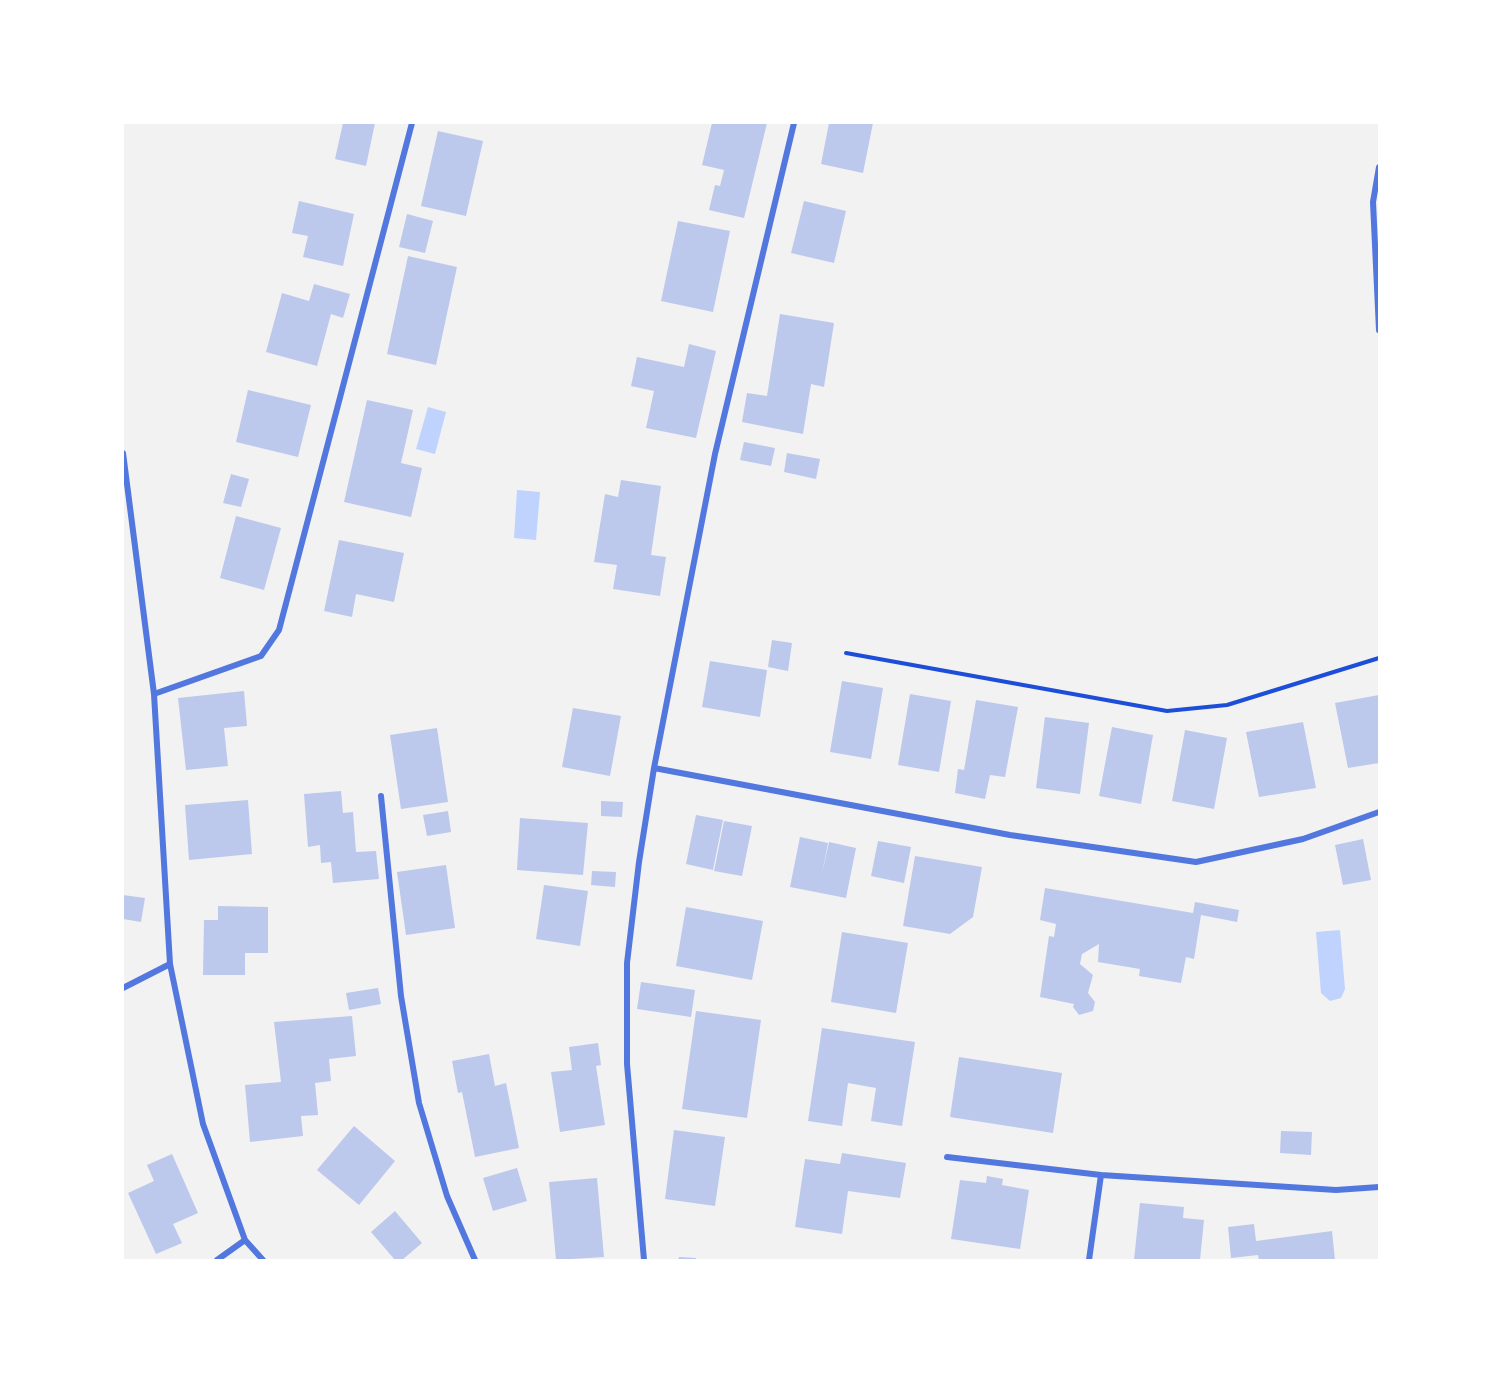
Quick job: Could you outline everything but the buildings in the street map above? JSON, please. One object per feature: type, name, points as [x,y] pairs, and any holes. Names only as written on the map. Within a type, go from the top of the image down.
[{"type":"street","points":[[154,694],[261,656],[279,630],[412,123]]},
{"type":"street","points":[[644,1260],[627,1064],[627,963],[639,862],[654,768],[714,454],[794,123]]},
{"type":"street","points":[[1379,167],[1373,202],[1379,330]]},
{"type":"street","points":[[123,453],[154,694],[170,964],[203,1124],[245,1240],[263,1260]]},
{"type":"street","points":[[654,768],[1010,835],[1196,862],[1304,839],[1379,812]]},
{"type":"street","points":[[381,796],[401,996],[419,1103],[447,1196],[475,1260]]},
{"type":"street","points":[[123,988],[170,964]]},
{"type":"street","points":[[947,1157],[1101,1175],[1336,1190],[1379,1187]]},
{"type":"street","points":[[1089,1260],[1101,1175]]},
{"type":"street","points":[[217,1260],[245,1240]]},
{"type":"path","points":[[846,653],[1167,711],[1227,705],[1379,658]]},
{"type":"water","points":[[428,407],[446,412],[435,454],[416,449]]},
{"type":"water","points":[[517,490],[540,492],[536,540],[514,538]]},
{"type":"water","points":[[1340,930],[1345,989],[1341,998],[1330,1001],[1321,993],[1316,932]]}]
